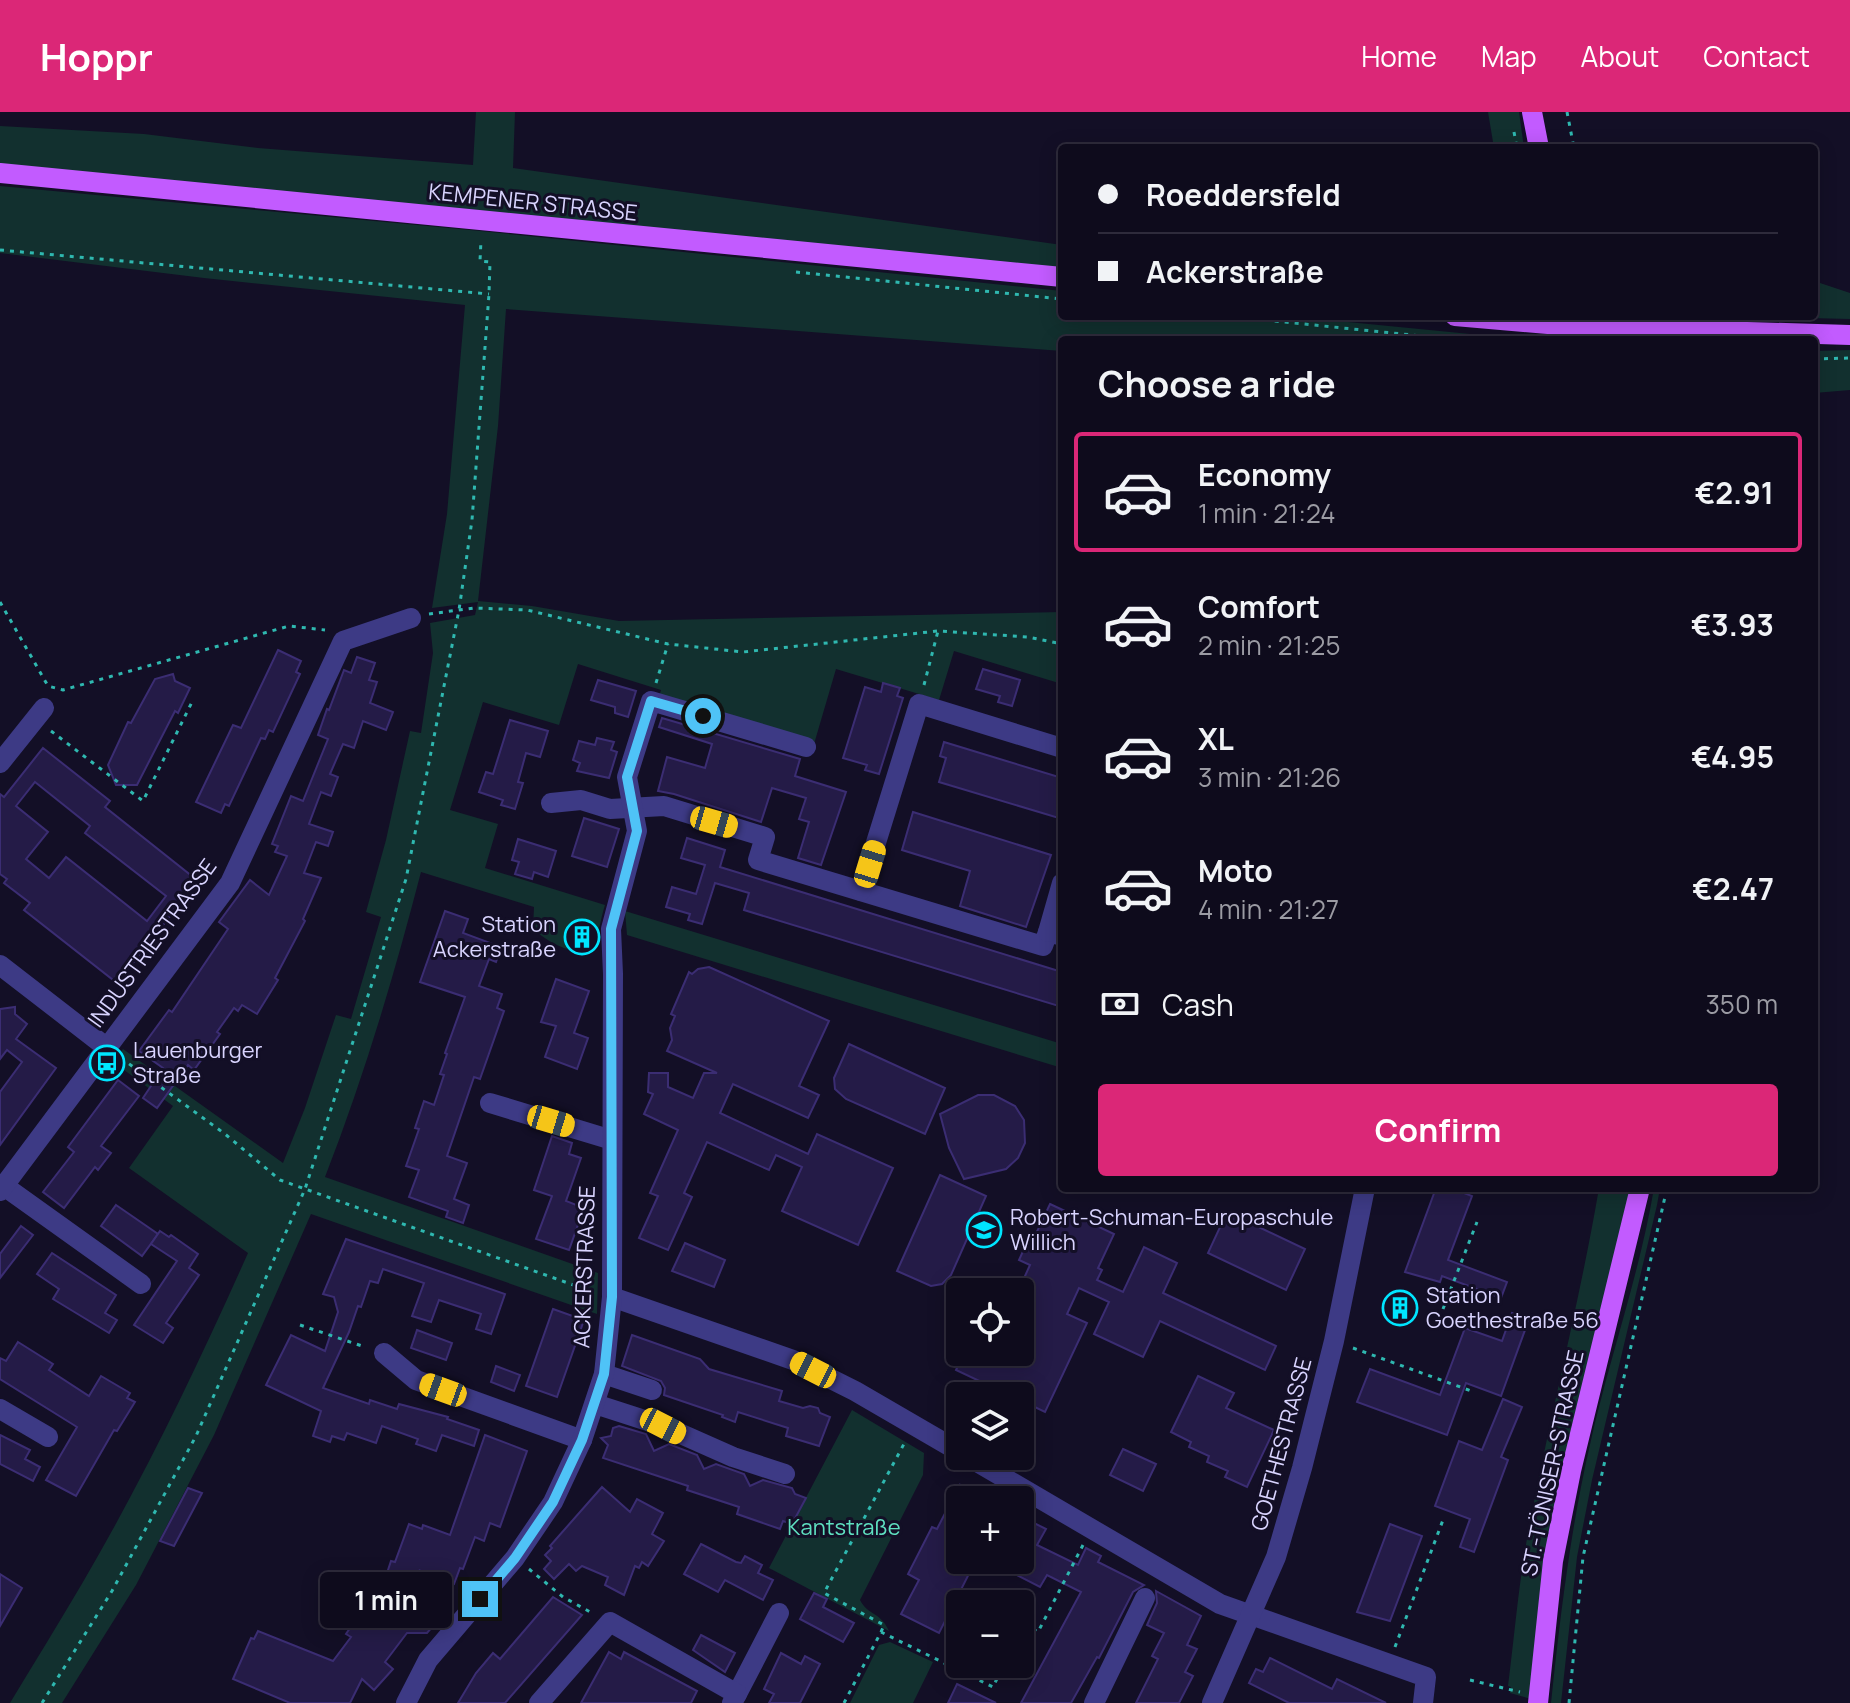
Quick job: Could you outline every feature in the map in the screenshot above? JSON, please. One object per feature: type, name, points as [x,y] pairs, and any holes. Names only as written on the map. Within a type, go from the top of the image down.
[{"type":"main road","points":[[1532,112],[1538,144]]},
{"type":"main road","name":"KEMPENER STRASSE","points":[[0,173],[1058,277]]},
{"type":"main road","points":[[1498,320],[1584,328],[1850,335]]},
{"type":"main road","name":"ST.-TÖNISER-STRASSE","points":[[1529,1698],[1568,1486],[1639,1192]]},
{"type":"street","points":[[343,641],[411,618]]},
{"type":"street","name":"INDUSTRIESTRASSE","points":[[2,1188],[230,883],[343,641]]},
{"type":"street","points":[[651,701],[806,747]]},
{"type":"street","name":"ACKERSTRASSE","points":[[406,1703],[428,1660],[515,1558],[553,1502],[582,1440],[604,1374],[612,1297],[611,929],[637,831],[627,777],[651,701]]},
{"type":"street","points":[[861,891],[919,704],[1058,747]]},
{"type":"street","points":[[0,763],[40,714]]},
{"type":"street","points":[[551,803],[581,800],[610,809],[664,806],[765,837],[758,860],[1043,946],[1055,934],[1058,912]]},
{"type":"street","points":[[0,965],[106,1047]]},
{"type":"street","points":[[490,1103],[612,1140]]},
{"type":"street","points":[[2,1188],[141,1284]]},
{"type":"street","name":"GOETHESTRASSE","points":[[1212,1703],[1276,1557],[1334,1341],[1364,1192]]},
{"type":"street","points":[[612,1297],[793,1360],[946,1444]]},
{"type":"street","points":[[384,1353],[416,1380],[582,1440]]},
{"type":"street","points":[[604,1374],[652,1390]]},
{"type":"street","points":[[595,1404],[663,1426],[733,1457],[785,1474]]},
{"type":"street","points":[[0,1409],[48,1437]]},
{"type":"street","points":[[991,1470],[1220,1604],[1426,1677],[1423,1703]]},
{"type":"street","points":[[1094,1703],[1145,1598]]},
{"type":"street","points":[[539,1703],[610,1622],[735,1698],[779,1613]]},
{"type":"path","points":[[1567,112],[1573,144]]},
{"type":"path","points":[[42,1703],[112,1591],[196,1436],[305,1189],[406,879],[459,610],[472,520],[489,294],[490,262],[480,261],[481,240]]},
{"type":"path","points":[[0,250],[489,294]]},
{"type":"path","points":[[1264,320],[1422,336]]},
{"type":"path","points":[[1818,359],[1850,358]]},
{"type":"path","points":[[0,602],[48,686],[63,690],[289,626],[322,628],[343,641]]},
{"type":"path","points":[[411,618],[459,610],[527,610],[668,644],[743,652],[938,631],[1028,637],[1058,643]]},
{"type":"path","points":[[919,704],[938,631]]},
{"type":"path","points":[[651,701],[668,644]]},
{"type":"path","points":[[40,714],[143,801],[193,700]]},
{"type":"path","points":[[106,1047],[225,1134],[280,1180],[612,1297]]},
{"type":"path","points":[[1569,1703],[1583,1557],[1666,1192]]},
{"type":"path","points":[[1443,1309],[1477,1222]]},
{"type":"path","points":[[300,1325],[384,1353]]},
{"type":"path","points":[[1334,1341],[1474,1392]]},
{"type":"path","points":[[844,1703],[884,1625],[824,1593],[914,1425]]},
{"type":"path","points":[[1389,1665],[1443,1520]]},
{"type":"path","points":[[1034,1630],[1038,1632],[1092,1529]]},
{"type":"path","points":[[515,1558],[563,1597],[610,1622]]},
{"type":"path","points":[[881,1632],[946,1664]]},
{"type":"path","points":[[975,1678],[993,1687],[997,1678]]},
{"type":"path","points":[[1470,1680],[1529,1698]]},
{"type":"green space","points":[[476,112],[515,112],[513,168],[1058,244],[1058,268],[0,164],[0,126],[144,134],[258,148],[473,165]]},
{"type":"green space","points":[[1488,112],[1519,112],[1523,144],[1493,144]]},
{"type":"green space","points":[[0,186],[470,230],[1058,291],[1058,320],[1328,320],[1490,336],[1058,336],[1058,351],[506,309],[498,426],[478,601],[532,606],[619,621],[1058,612],[1058,683],[954,651],[939,700],[836,669],[814,744],[659,697],[661,690],[578,664],[559,725],[483,702],[450,810],[498,824],[485,868],[605,905],[596,940],[592,951],[561,947],[533,929],[534,907],[421,872],[378,1026],[325,1177],[598,1273],[597,1314],[311,1214],[214,1435],[136,1585],[62,1703],[10,1703],[128,1502],[248,1253],[129,1168],[173,1106],[120,1067],[107,1069],[123,1049],[283,1163],[336,1015],[351,1019],[381,917],[366,912],[386,840],[410,731],[421,733],[433,653],[430,623],[475,615],[478,602],[432,608],[447,514],[465,305],[0,253]]},
{"type":"green space","points":[[1818,282],[1850,293],[1850,319],[1818,318]]},
{"type":"green space","points":[[1850,350],[1850,390],[1818,393],[1818,351]]},
{"type":"green space","points":[[625,911],[1058,1043],[1058,1067],[627,935]]},
{"type":"green space","points":[[1598,1192],[1630,1192],[1531,1699],[1510,1693],[1511,1687],[1508,1686],[1520,1584],[1538,1481]]},
{"type":"green space","points":[[1653,1192],[1659,1192],[1577,1557],[1561,1703],[1551,1703],[1566,1576],[1582,1481]]},
{"type":"green space","name":"Kantstraße","points":[[852,1410],[924,1453],[923,1475],[860,1600],[882,1620],[889,1631],[769,1568]]},
{"type":"green space","points":[[890,1642],[933,1662],[913,1703],[850,1703],[879,1645]]},
{"type":"building","points":[[278,650],[301,661],[296,672],[300,674],[273,732],[269,730],[265,739],[261,738],[229,806],[225,804],[221,813],[196,802],[233,725],[241,728]]},
{"type":"building","points":[[357,657],[375,663],[369,680],[377,682],[370,703],[393,712],[386,730],[363,721],[354,748],[343,744],[330,774],[338,777],[331,796],[321,792],[309,824],[333,832],[328,846],[316,842],[304,873],[321,878],[303,919],[305,921],[275,978],[278,980],[257,1014],[242,1005],[238,1011],[234,1008],[194,1070],[188,1065],[157,1108],[143,1098],[163,1068],[139,1051],[169,1010],[172,1012],[228,929],[219,922],[250,880],[269,895],[287,856],[275,852],[278,846],[272,844],[291,796],[303,801],[328,739],[318,735],[327,709],[344,670],[351,673]]},
{"type":"building","points":[[983,669],[1020,680],[1012,706],[998,702],[1000,696],[976,689]]},
{"type":"building","points":[[173,674],[175,681],[190,688],[178,713],[175,711],[137,785],[116,785],[108,765],[128,722],[131,723],[155,679]]},
{"type":"building","points":[[598,680],[636,691],[628,717],[615,713],[615,707],[591,700]]},
{"type":"building","points":[[883,683],[900,688],[897,696],[903,698],[879,774],[865,770],[867,765],[843,758],[865,687],[881,692]]},
{"type":"building","points":[[662,718],[800,759],[795,776],[846,792],[821,865],[798,858],[809,822],[799,819],[806,798],[772,788],[761,822],[658,791],[667,757],[705,768],[712,744],[659,727]]},
{"type":"building","points":[[510,720],[548,731],[540,757],[526,753],[518,782],[523,783],[515,809],[501,805],[503,800],[479,792],[486,772],[493,774]]},
{"type":"building","points":[[597,738],[614,742],[611,750],[617,752],[609,778],[577,771],[580,763],[573,760],[579,741],[595,745]]},
{"type":"building","points":[[944,742],[1058,777],[1058,818],[939,782],[946,758],[940,756]]},
{"type":"building","points":[[43,748],[110,801],[105,807],[198,881],[117,983],[24,910],[30,903],[4,883],[7,879],[0,874],[0,794],[4,797]],"holes":[[[35,782],[90,826],[85,833],[166,896],[147,921],[66,857],[49,878],[26,859],[48,832],[16,806]]]},
{"type":"building","points":[[913,812],[1051,855],[1026,927],[960,906],[970,871],[902,850]]},
{"type":"building","points":[[584,818],[619,829],[607,867],[572,856]]},
{"type":"building","points":[[687,838],[725,850],[720,867],[1058,971],[1058,1006],[744,910],[749,893],[715,883],[702,924],[688,920],[690,914],[666,907],[672,887],[696,894],[705,865],[681,858]]},
{"type":"building","points":[[518,839],[556,851],[548,877],[534,872],[532,879],[515,874],[519,862],[512,860]]},
{"type":"building","points":[[445,911],[468,919],[463,933],[501,947],[496,962],[489,959],[479,986],[502,994],[497,1008],[504,1011],[480,1079],[474,1077],[447,1156],[467,1163],[454,1199],[469,1205],[463,1223],[446,1217],[448,1211],[409,1197],[419,1170],[406,1166],[419,1129],[415,1128],[424,1101],[434,1105],[444,1075],[440,1074],[445,1053],[465,997],[420,982]]},
{"type":"building","points":[[709,967],[829,1021],[799,1086],[819,1095],[808,1118],[733,1084],[720,1113],[808,1154],[817,1134],[893,1168],[858,1245],[782,1211],[802,1167],[776,1155],[769,1170],[707,1142],[684,1193],[692,1197],[668,1250],[639,1238],[658,1196],[650,1193],[678,1130],[644,1114],[653,1094],[648,1092],[649,1073],[668,1073],[668,1087],[693,1098],[704,1073],[717,1073],[667,1051],[672,1040],[670,1028],[675,1016],[671,1014],[689,972],[692,974]]},
{"type":"building","points":[[556,979],[589,991],[574,1033],[588,1038],[577,1069],[545,1057],[556,1026],[541,1022]]},
{"type":"building","points":[[15,1007],[15,1014],[27,1024],[16,1039],[56,1068],[0,1145],[0,1092],[22,1062],[7,1050],[0,1059],[0,1009]]},
{"type":"building","points":[[849,1044],[945,1088],[925,1134],[846,1099],[835,1089],[834,1078]]},
{"type":"building","points":[[118,1080],[139,1096],[101,1146],[111,1153],[98,1170],[95,1167],[64,1208],[43,1192],[74,1152],[68,1147]]},
{"type":"building","points":[[978,1095],[994,1095],[1015,1106],[1024,1120],[1025,1143],[1018,1158],[1006,1169],[964,1179],[949,1148],[940,1114]]},
{"type":"building","points":[[552,1136],[572,1143],[569,1154],[581,1158],[566,1201],[584,1208],[569,1250],[536,1239],[552,1196],[534,1190]]},
{"type":"building","points":[[940,1175],[986,1196],[951,1275],[942,1284],[931,1286],[897,1271]]},
{"type":"building","points":[[1435,1192],[1462,1192],[1472,1196],[1448,1260],[1507,1282],[1501,1298],[1442,1276],[1440,1282],[1405,1272]]},
{"type":"building","points":[[1050,1204],[1114,1234],[1098,1268],[1102,1270],[1097,1280],[1123,1292],[1144,1247],[1177,1263],[1163,1293],[1276,1346],[1265,1370],[1160,1321],[1143,1357],[1094,1334],[1109,1302],[1079,1288],[1067,1314],[1087,1323],[1045,1412],[1034,1407],[1034,1382],[981,1382],[956,1370],[958,1366],[1034,1366],[1034,1278],[1024,1278],[1030,1265],[1019,1260],[1030,1236],[1034,1238]]},
{"type":"building","points":[[116,1205],[158,1234],[142,1256],[101,1226]]},
{"type":"building","points":[[1227,1212],[1305,1249],[1286,1290],[1208,1253]]},
{"type":"building","points":[[21,1226],[33,1235],[0,1278],[0,1254]]},
{"type":"building","points":[[160,1231],[198,1254],[189,1268],[199,1275],[166,1323],[173,1328],[163,1343],[134,1325],[177,1261],[151,1244]]},
{"type":"building","points":[[346,1239],[505,1294],[491,1334],[476,1329],[481,1314],[439,1300],[431,1322],[412,1316],[424,1283],[383,1269],[378,1283],[370,1281],[323,1388],[369,1404],[370,1400],[397,1409],[399,1404],[448,1417],[479,1430],[474,1446],[442,1435],[436,1451],[416,1444],[418,1439],[382,1426],[376,1443],[347,1433],[344,1440],[332,1436],[330,1442],[313,1436],[321,1411],[266,1385],[291,1335],[325,1351],[338,1312],[334,1297],[323,1294]]},
{"type":"building","points":[[685,1243],[725,1260],[714,1287],[672,1271]]},
{"type":"building","points":[[52,1253],[116,1295],[105,1313],[117,1320],[109,1333],[53,1299],[59,1289],[37,1274]]},
{"type":"building","points":[[553,1309],[584,1320],[557,1397],[526,1386]]},
{"type":"building","points":[[1512,1313],[1529,1319],[1501,1396],[1466,1383],[1447,1435],[1357,1402],[1370,1369],[1440,1395],[1465,1328],[1502,1341]]},
{"type":"building","points":[[417,1330],[452,1343],[446,1360],[411,1348]]},
{"type":"building","points":[[632,1335],[700,1359],[709,1369],[782,1391],[779,1401],[803,1408],[818,1408],[820,1413],[830,1417],[819,1446],[786,1436],[788,1428],[738,1412],[735,1422],[664,1395],[665,1388],[661,1381],[622,1366]]},
{"type":"building","points":[[18,1342],[53,1364],[49,1370],[89,1396],[101,1376],[130,1393],[127,1398],[135,1402],[117,1431],[114,1430],[76,1496],[46,1480],[77,1427],[0,1379],[0,1358],[6,1361]]},
{"type":"building","points":[[496,1366],[520,1375],[514,1391],[491,1382]]},
{"type":"building","points":[[1198,1376],[1234,1393],[1226,1408],[1274,1430],[1247,1487],[1225,1477],[1228,1471],[1207,1462],[1209,1456],[1189,1447],[1191,1442],[1171,1432]]},
{"type":"building","points":[[1503,1399],[1522,1407],[1501,1457],[1508,1460],[1474,1552],[1460,1547],[1470,1519],[1435,1506],[1459,1441],[1482,1450]]},
{"type":"building","points":[[619,1426],[646,1434],[654,1451],[669,1444],[697,1455],[704,1469],[716,1464],[744,1474],[750,1486],[763,1480],[792,1488],[795,1494],[806,1498],[792,1524],[783,1521],[780,1529],[737,1514],[739,1507],[687,1490],[688,1486],[603,1458],[608,1445],[601,1438],[611,1436],[613,1428]]},
{"type":"building","points":[[0,1435],[30,1450],[25,1459],[40,1467],[33,1481],[0,1464]]},
{"type":"building","points":[[485,1435],[527,1451],[500,1527],[490,1523],[484,1541],[475,1537],[454,1584],[421,1571],[446,1611],[427,1633],[407,1633],[385,1662],[393,1669],[374,1690],[362,1679],[350,1703],[290,1703],[233,1679],[251,1638],[254,1639],[258,1631],[333,1661],[351,1637],[346,1634],[361,1612],[354,1609],[367,1572],[385,1579],[409,1524],[422,1529],[423,1525],[450,1535]]},
{"type":"building","points":[[1123,1449],[1156,1464],[1143,1491],[1110,1475]]},
{"type":"building","points":[[602,1487],[630,1512],[637,1499],[663,1513],[652,1534],[664,1541],[648,1566],[642,1562],[639,1568],[635,1566],[624,1595],[605,1585],[608,1577],[582,1566],[576,1571],[569,1564],[554,1579],[544,1569],[551,1561],[545,1555],[552,1548],[550,1546]]},
{"type":"building","points":[[188,1488],[202,1493],[174,1546],[160,1541]]},
{"type":"building","points":[[946,1511],[946,1574],[969,1574],[961,1590],[946,1590],[946,1619],[939,1633],[901,1614],[919,1580],[908,1574],[932,1527],[937,1529]]},
{"type":"building","points":[[1034,1523],[1046,1529],[1037,1545],[1078,1565],[1086,1548],[1101,1556],[1098,1562],[1144,1585],[1133,1592],[1099,1658],[1071,1703],[1021,1703],[1081,1592],[1047,1575],[1040,1587],[1015,1574],[1034,1574]]},
{"type":"building","points":[[1390,1524],[1422,1536],[1390,1621],[1357,1612]]},
{"type":"building","points":[[701,1544],[736,1562],[741,1563],[745,1556],[762,1565],[758,1573],[773,1580],[763,1600],[725,1580],[718,1592],[684,1574]]},
{"type":"building","points":[[0,1574],[22,1588],[0,1626]]},
{"type":"building","points":[[1156,1591],[1201,1616],[1187,1645],[1197,1649],[1185,1672],[1193,1676],[1179,1703],[1136,1703],[1158,1659],[1152,1656],[1164,1633],[1147,1625],[1157,1603]]},
{"type":"building","points":[[814,1593],[827,1599],[823,1607],[854,1623],[843,1642],[800,1619]]},
{"type":"building","points":[[553,1597],[582,1615],[505,1703],[458,1703],[476,1673],[493,1653],[500,1659]]},
{"type":"building","points":[[701,1635],[735,1653],[725,1672],[693,1650]]},
{"type":"building","points":[[609,1652],[621,1659],[624,1652],[697,1691],[691,1703],[581,1703]]},
{"type":"building","points":[[781,1653],[801,1664],[805,1656],[820,1664],[800,1703],[769,1703],[774,1694],[764,1689]]},
{"type":"building","points":[[1270,1658],[1332,1689],[1337,1679],[1386,1703],[1289,1703],[1249,1683],[1256,1669],[1263,1672]]},
{"type":"building","points":[[957,1684],[996,1703],[948,1703]]},
{"type":"place","name":"Station Ackerstraße","points":[[582,937]]},
{"type":"place","name":"Lauenburger Straße","points":[[107,1063]]},
{"type":"place","name":"Robert-Schuman-Europaschule Willich","points":[[984,1230]]},
{"type":"place","name":"Station Goethestraße 56","points":[[1400,1308]]},
{"type":"route","points":[[480,1599],[515,1558],[553,1502],[582,1440],[604,1374],[612,1297],[611,929],[637,831],[627,777],[651,701],[703,716]]}]
